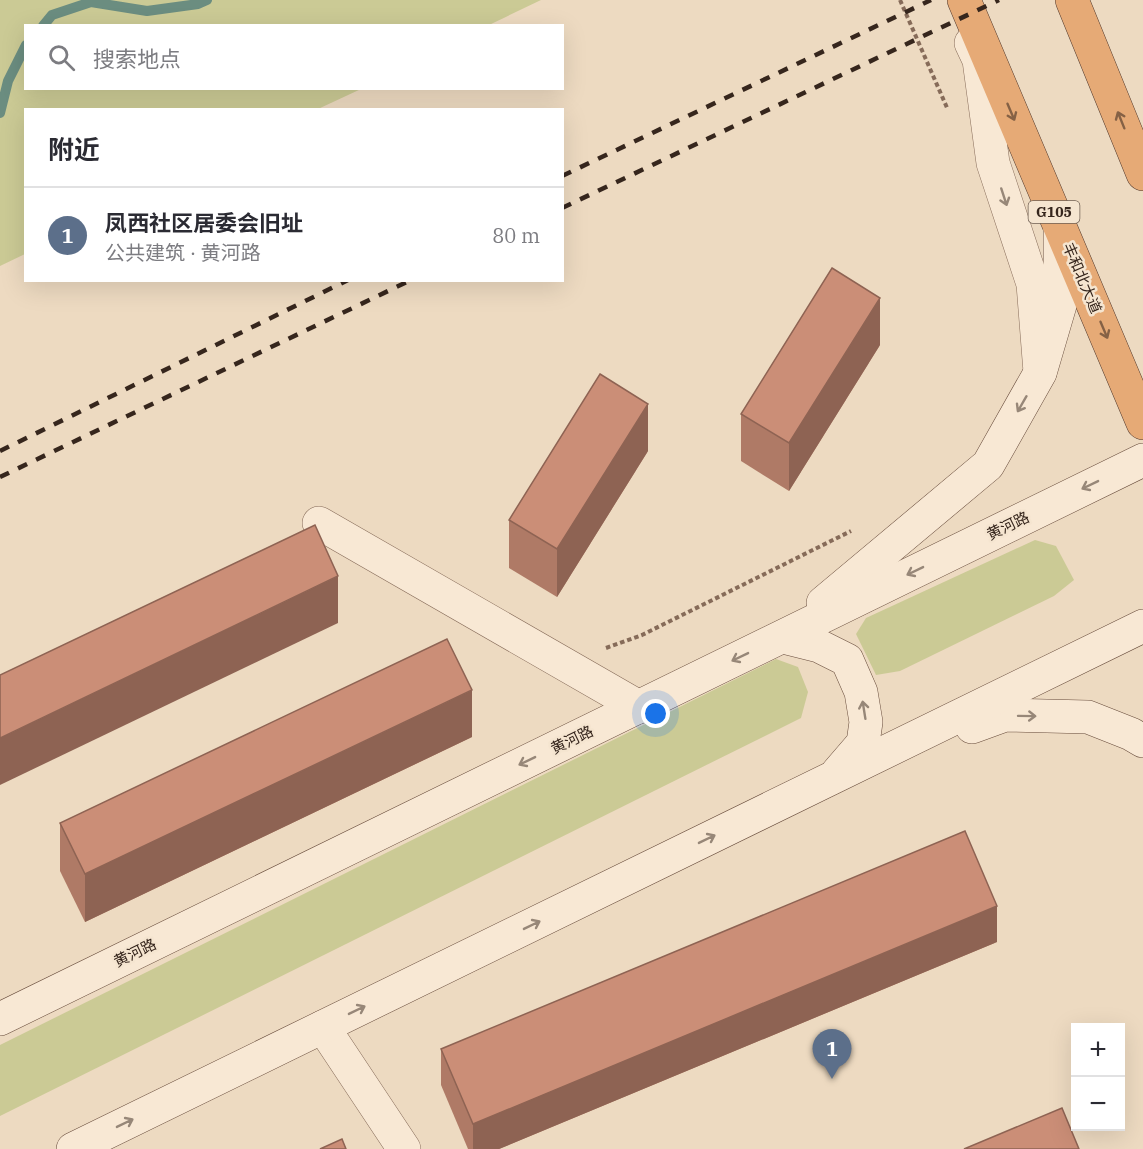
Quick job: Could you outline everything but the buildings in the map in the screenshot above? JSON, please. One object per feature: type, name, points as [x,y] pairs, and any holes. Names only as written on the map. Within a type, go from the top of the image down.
[{"type":"highway","name":"丰和北大道","points":[[964,0],[1143,423]]},
{"type":"highway","points":[[1072,0],[1143,174]]},
{"type":"main road","points":[[952,0],[979,60],[993,163],[1033,284],[1040,373]]},
{"type":"main road","points":[[783,637],[988,465],[1040,373],[1060,305],[1060,228]]},
{"type":"main road","name":"黄河路","points":[[0,1019],[1143,460]]},
{"type":"main road","points":[[319,523],[639,707]]},
{"type":"main road","points":[[73,1149],[1143,626]]},
{"type":"main road","points":[[783,637],[819,646],[847,660],[861,692],[866,722],[863,743],[832,778]]},
{"type":"main road","points":[[832,778],[1005,715],[1088,717],[1143,741]]},
{"type":"main road","points":[[323,1027],[405,1149]]},
{"type":"path","points":[[900,0],[951,115]]},
{"type":"path","points":[[563,663],[642,635],[856,529]]},
{"type":"shaded area","points":[[0,0],[541,0],[491,24],[24,24],[24,90],[359,90],[320,108],[24,108],[24,254],[0,266]]},
{"type":"shaded area","points":[[1035,540],[1056,546],[1074,580],[1054,596],[900,671],[876,675],[856,634],[866,618]]},
{"type":"shaded area","points":[[776,659],[798,667],[808,692],[801,718],[0,1116],[0,1045]]},
{"type":"waterway","points":[[45,24],[52,15],[91,2],[147,11],[198,4],[207,0]]},
{"type":"waterway","points":[[0,113],[8,81],[24,49]]},
{"type":"railway","points":[[564,175],[931,0]]},
{"type":"railway","points":[[564,207],[999,0]]},
{"type":"railway","points":[[0,451],[344,282]]},
{"type":"railway","points":[[0,477],[407,282]]},
{"type":"place","name":"凤西社区居委会旧址","points":[[832,1079]]}]
